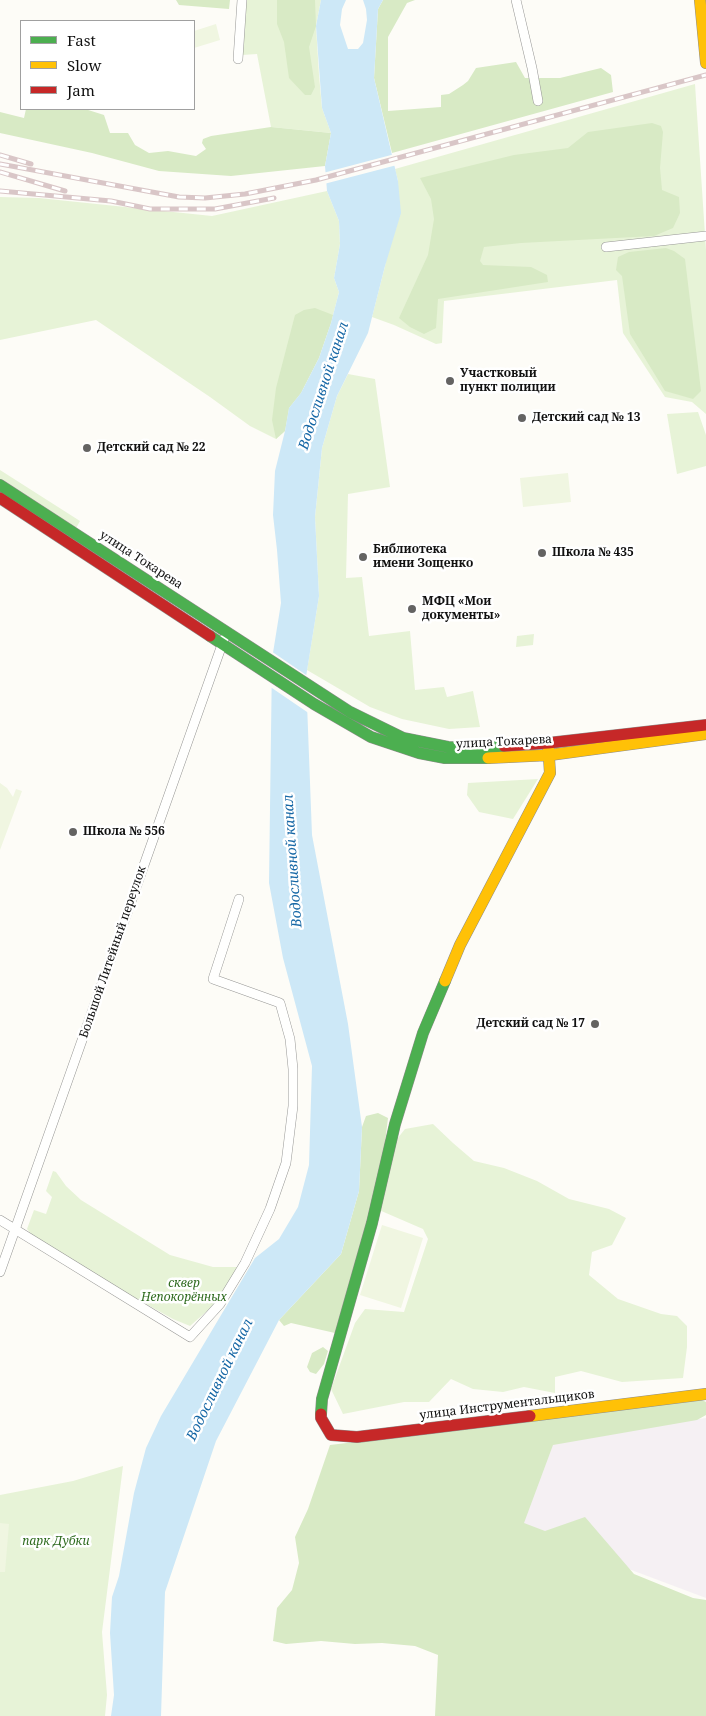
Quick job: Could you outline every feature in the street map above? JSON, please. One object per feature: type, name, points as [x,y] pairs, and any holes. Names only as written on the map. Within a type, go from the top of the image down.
[{"type":"main road","points":[[700,0],[706,63]]},
{"type":"main road","name":"улица Токарева","points":[[0,485],[350,712],[403,738],[448,747],[549,749],[706,734]]},
{"type":"main road","name":"улица Токарева","points":[[0,498],[314,704],[371,737],[419,753],[469,760],[706,725]]},
{"type":"main road","name":"улица Инструментальщиков","points":[[549,749],[550,773],[460,944],[423,1033],[395,1124],[372,1223],[322,1399],[320,1418],[331,1435],[357,1437],[706,1394]]},
{"type":"street","points":[[238,59],[242,0]]},
{"type":"street","points":[[516,0],[538,102]]},
{"type":"street","points":[[606,247],[706,236]]},
{"type":"street","name":"Большой Литейный переулок","points":[[0,1272],[227,632]]},
{"type":"street","points":[[0,1220],[190,1337],[220,1304],[245,1263],[270,1209],[286,1163],[290,1135],[294,1069],[290,1038],[280,1003],[213,979],[239,899]]},
{"type":"shaded area","points":[[706,1418],[706,1598],[514,1526],[546,1440]]},
{"type":"green space","points":[[176,0],[230,0],[229,9],[179,5]]},
{"type":"green space","points":[[246,0],[321,0],[316,26],[319,75],[322,108],[331,133],[271,127],[257,54],[242,55]]},
{"type":"green space","points":[[277,0],[315,0],[316,26],[309,47],[315,87],[311,95],[305,95],[289,78],[284,42],[277,24]]},
{"type":"green space","points":[[383,0],[415,0],[407,3],[388,37],[388,111],[441,107],[441,95],[449,94],[463,85],[468,81],[476,68],[516,62],[525,78],[560,78],[601,68],[611,75],[613,92],[392,153],[374,78],[378,9]]},
{"type":"green space","points":[[216,24],[220,40],[195,48],[195,31]]},
{"type":"green space","points":[[695,84],[706,250],[706,414],[692,402],[665,397],[623,333],[617,280],[444,301],[442,343],[436,344],[372,317],[385,266],[398,181],[395,169]]},
{"type":"green space","points":[[26,110],[88,110],[104,115],[110,133],[128,133],[135,145],[149,153],[168,151],[196,156],[206,149],[202,143],[203,139],[211,136],[271,127],[331,133],[325,166],[231,176],[159,171],[92,153],[0,133],[0,112],[24,118]]},
{"type":"green space","points":[[652,123],[661,126],[663,132],[660,168],[662,190],[679,197],[680,213],[673,228],[654,236],[521,243],[484,247],[480,261],[483,265],[531,267],[547,275],[548,282],[438,299],[436,328],[424,334],[410,327],[399,318],[428,255],[434,219],[431,199],[420,178],[514,155],[568,148],[588,132]]},
{"type":"green space","points":[[327,191],[339,221],[340,244],[334,278],[339,292],[331,323],[301,393],[289,408],[285,431],[276,439],[250,426],[96,320],[0,340],[0,197],[39,198],[212,216]]},
{"type":"green space","points":[[666,248],[685,259],[701,391],[693,399],[665,391],[630,334],[622,276],[616,270],[618,257],[629,252]]},
{"type":"green space","points":[[315,308],[333,315],[331,323],[319,358],[301,393],[289,408],[285,431],[276,439],[272,420],[276,388],[295,315],[304,310]]},
{"type":"green space","points":[[348,374],[375,379],[390,487],[348,494],[346,578],[362,577],[369,636],[410,631],[415,690],[444,687],[447,697],[473,691],[480,727],[449,729],[402,719],[370,707],[307,670],[319,596],[315,517],[322,448],[337,396]]},
{"type":"green space","points":[[698,412],[706,435],[706,466],[677,474],[667,414]]},
{"type":"green space","points":[[0,470],[80,521],[75,530],[0,481]]},
{"type":"green space","points":[[568,473],[571,502],[523,507],[520,478]]},
{"type":"green space","points":[[534,634],[533,645],[516,647],[517,636]]},
{"type":"green space","points":[[538,779],[513,819],[479,812],[467,795],[468,783]]},
{"type":"green space","points":[[0,783],[7,788],[13,797],[16,789],[22,791],[0,850]]},
{"type":"green space","points":[[378,1113],[388,1118],[382,1168],[335,1333],[291,1323],[284,1326],[279,1320],[341,1254],[359,1191],[362,1127],[366,1116]]},
{"type":"green space","points":[[433,1124],[474,1161],[504,1168],[537,1181],[569,1199],[609,1209],[626,1218],[612,1245],[592,1252],[589,1275],[618,1299],[661,1314],[677,1316],[687,1326],[687,1347],[683,1378],[622,1382],[581,1371],[555,1377],[555,1393],[524,1387],[503,1392],[473,1389],[451,1379],[429,1402],[404,1402],[343,1414],[331,1389],[355,1323],[365,1309],[404,1312],[428,1239],[423,1229],[379,1210],[393,1144],[405,1129]]},
{"type":"green space","name":"сквер Непокорённых","points":[[53,1171],[81,1200],[170,1255],[213,1267],[238,1267],[215,1304],[190,1326],[173,1319],[101,1279],[32,1235],[27,1229],[34,1210],[46,1214],[52,1197],[46,1191]]},
{"type":"green space","points":[[382,1225],[423,1238],[401,1308],[360,1295]]},
{"type":"green space","points":[[323,1347],[328,1351],[324,1364],[316,1374],[310,1372],[307,1367],[312,1353]]},
{"type":"green space","points":[[702,1400],[706,1402],[706,1415],[697,1420],[553,1445],[524,1523],[545,1531],[585,1517],[634,1574],[693,1598],[706,1600],[706,1716],[435,1716],[438,1655],[415,1646],[382,1643],[355,1644],[321,1641],[286,1644],[273,1641],[277,1608],[292,1590],[299,1563],[295,1537],[308,1509],[330,1445]]},
{"type":"green space","name":"парк Дубки","points":[[123,1466],[102,1632],[107,1695],[105,1716],[0,1716],[0,1495],[73,1481]]},
{"type":"green space","points":[[0,1523],[9,1524],[5,1572],[0,1572]]},
{"type":"water","name":"Водосливной канал","points":[[321,0],[346,0],[342,9],[340,25],[348,49],[358,49],[363,43],[367,20],[363,0],[383,0],[378,9],[374,78],[398,181],[401,213],[368,333],[337,396],[322,448],[315,517],[319,596],[306,677],[312,835],[348,1024],[362,1127],[359,1191],[341,1254],[279,1320],[216,1441],[165,1592],[161,1716],[111,1716],[114,1695],[110,1633],[112,1597],[119,1576],[134,1493],[146,1448],[161,1416],[255,1258],[279,1239],[298,1207],[309,1165],[312,1066],[283,958],[269,883],[272,659],[281,603],[273,515],[275,471],[289,408],[301,393],[319,358],[339,292],[334,278],[340,244],[339,221],[327,191],[325,166],[331,133],[322,108],[316,26]]},
{"type":"pier","points":[[395,154],[397,165],[324,184],[323,173]]},
{"type":"pier","points":[[271,651],[309,677],[310,714],[269,686]]},
{"type":"railway","points":[[0,164],[179,197],[205,198],[245,194],[316,180],[706,75]]},
{"type":"railway","points":[[0,155],[31,164]]},
{"type":"railway","points":[[0,172],[65,191]]},
{"type":"railway","points":[[0,191],[111,201],[150,209],[215,209],[274,198]]},
{"type":"traffic: fast","points":[[0,485],[350,712],[403,738],[448,747],[504,746]]},
{"type":"traffic: fast","points":[[210,636],[314,704],[371,737],[419,753],[445,758],[488,758]]},
{"type":"traffic: fast","points":[[321,1414],[322,1399],[372,1223],[395,1124],[423,1033],[445,981]]},
{"type":"traffic: slow","points":[[700,0],[706,63]]},
{"type":"traffic: slow","points":[[488,758],[550,755],[706,734]]},
{"type":"traffic: slow","points":[[445,981],[460,945],[550,773],[548,743]]},
{"type":"traffic: slow","points":[[530,1416],[706,1394]]},
{"type":"traffic: jam","points":[[0,498],[210,636]]},
{"type":"traffic: jam","points":[[504,746],[548,743],[706,725]]},
{"type":"traffic: jam","points":[[321,1414],[321,1418],[331,1435],[357,1437],[530,1416]]},
{"type":"place","name":"Участковый пункт полиции","points":[[450,381]]},
{"type":"place","name":"Детский сад № 13","points":[[522,418]]},
{"type":"place","name":"Детский сад № 22","points":[[87,448]]},
{"type":"place","name":"Школа № 435","points":[[542,553]]},
{"type":"place","name":"Библиотека имени Зощенко","points":[[363,557]]},
{"type":"place","name":"МФЦ «Мои документы»","points":[[412,609]]},
{"type":"place","name":"Школа № 556","points":[[73,832]]},
{"type":"place","name":"Детский сад № 17","points":[[595,1024]]}]
